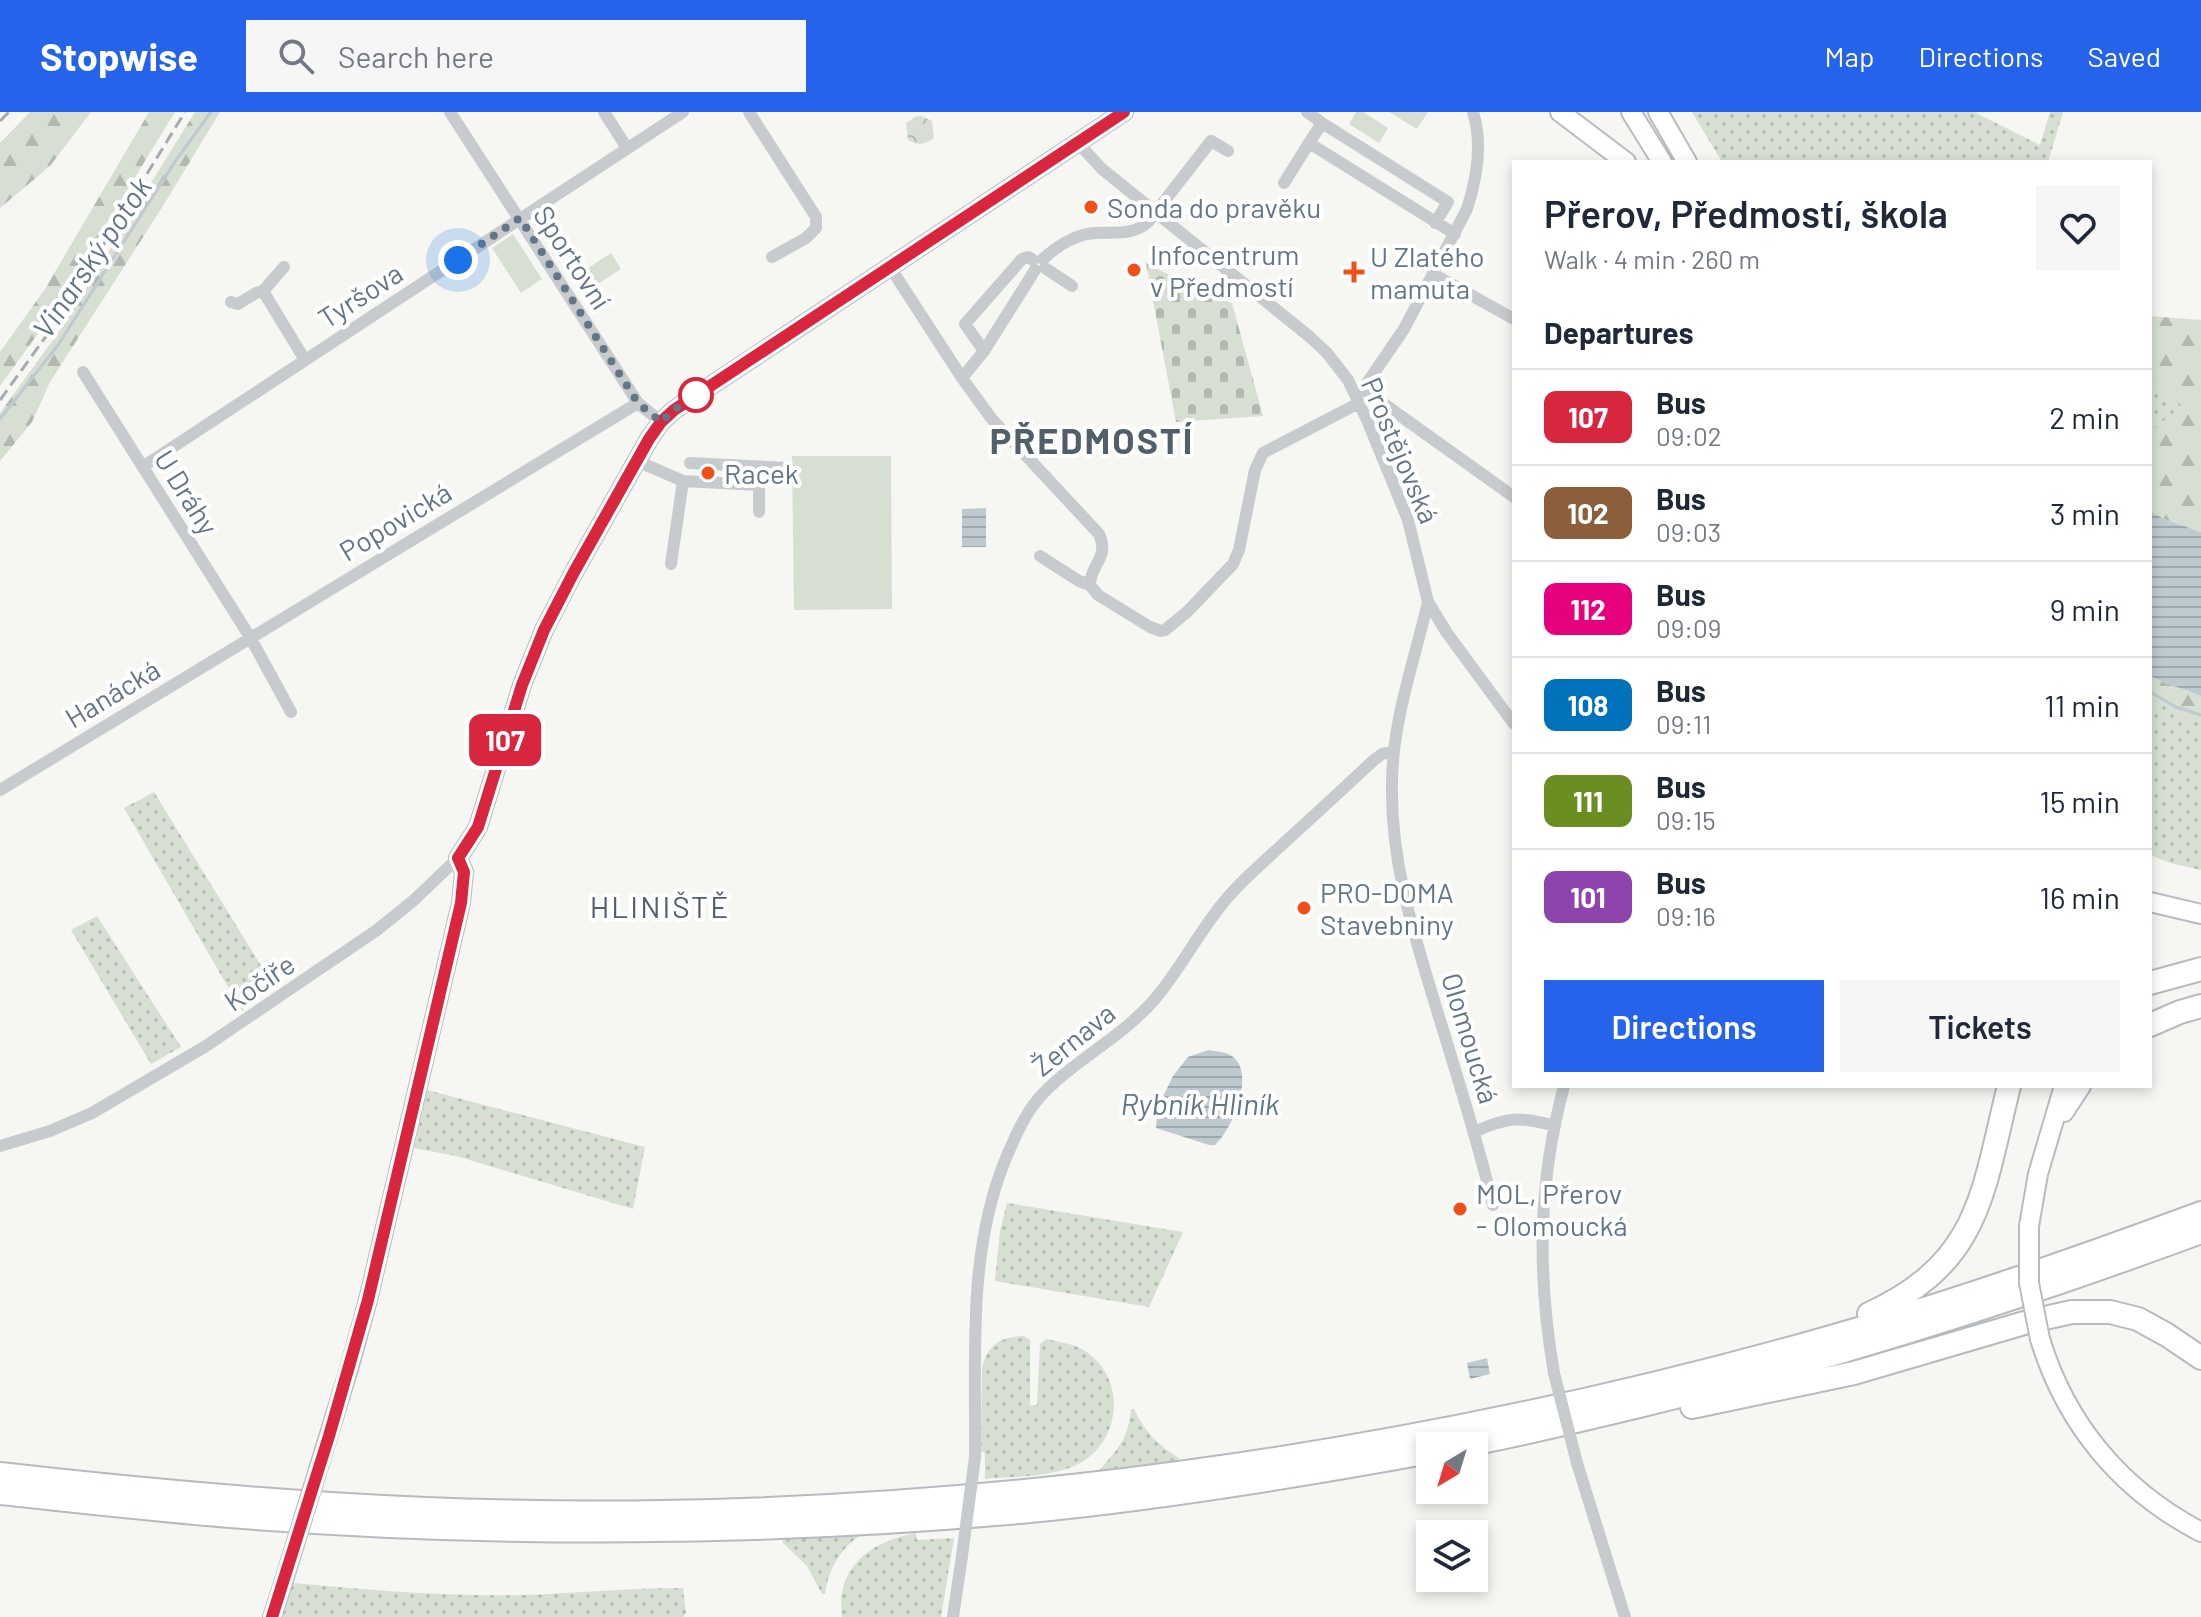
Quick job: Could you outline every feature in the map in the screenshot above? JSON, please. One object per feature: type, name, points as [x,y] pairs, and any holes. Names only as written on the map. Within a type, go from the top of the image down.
[{"type":"highway","points":[[2152,982],[2201,969]]},
{"type":"highway","points":[[2152,1023],[2201,1006]]},
{"type":"highway","points":[[1996,1142],[2009,1088]]},
{"type":"highway","points":[[1806,1344],[1903,1297],[1942,1265],[1975,1213],[2014,1088]]},
{"type":"highway","points":[[0,1474],[345,1506],[662,1512],[941,1498],[1136,1478],[1351,1445],[1539,1409],[1702,1371],[1911,1313],[2201,1213]]},
{"type":"highway","points":[[1488,1440],[1708,1389],[1919,1330],[2072,1280],[2201,1232]]},
{"type":"highway","points":[[1544,1429],[1674,1410],[1807,1384],[2072,1312],[2110,1312],[2138,1319],[2201,1358]]},
{"type":"highway","points":[[0,1493],[229,1516],[345,1524],[492,1529],[697,1529],[919,1520],[1033,1511],[1236,1486],[1416,1454]]},
{"type":"main road","points":[[272,1617],[368,1300],[461,903],[464,872],[458,858],[478,827],[522,685],[544,630],[637,461],[661,422],[674,410],[1124,112]]},
{"type":"main road","points":[[1560,112],[1623,160]]},
{"type":"main road","points":[[1631,112],[1660,159]]},
{"type":"main road","points":[[1658,112],[1686,160]]},
{"type":"main road","points":[[2152,902],[2201,914]]},
{"type":"main road","points":[[2152,1023],[2201,993]]},
{"type":"main road","points":[[2063,1088],[2034,1191],[2029,1226],[2029,1283],[2040,1339],[2062,1396],[2103,1456],[2144,1496],[2201,1532]]},
{"type":"main road","points":[[2047,1143],[2080,1088]]},
{"type":"street","name":"Sportovní","points":[[450,112],[638,403],[661,422]]},
{"type":"street","points":[[604,112],[627,148]]},
{"type":"street","name":"Tyršova","points":[[144,466],[683,112]]},
{"type":"street","points":[[749,112],[816,217],[816,228],[806,238],[772,257]]},
{"type":"street","points":[[1307,112],[1448,202],[1435,223]]},
{"type":"street","points":[[1040,556],[1090,585],[1098,595],[1161,631],[1169,628],[1233,564],[1239,550],[1255,470],[1263,453],[1359,396],[1400,336],[1455,234],[1467,209],[1476,174],[1478,135],[1473,112]]},
{"type":"street","points":[[1284,183],[1322,123]]},
{"type":"street","points":[[962,378],[984,351],[1039,264],[1059,246],[1079,236],[1137,230],[1144,226],[1211,141],[1228,151]]},
{"type":"street","name":"Prostějovská","points":[[1078,143],[1099,167],[1319,345],[1343,373],[1359,396],[1408,520],[1428,602],[1512,721]]},
{"type":"street","points":[[1309,143],[1455,234]]},
{"type":"street","points":[[984,351],[965,324],[1022,259],[1028,257],[1072,286]]},
{"type":"street","points":[[231,302],[238,304],[263,291],[284,267]]},
{"type":"street","points":[[890,267],[962,378],[999,428],[1099,534],[1103,550],[1090,578],[1090,585]]},
{"type":"street","points":[[1433,274],[1512,318]]},
{"type":"street","name":"Tyršova","points":[[263,291],[305,360]]},
{"type":"street","name":"U Dráhy","points":[[83,372],[250,637]]},
{"type":"street","points":[[1359,396],[1512,493]]},
{"type":"street","name":"Popovická","points":[[250,637],[638,403]]},
{"type":"street","points":[[637,461],[683,481],[759,485]]},
{"type":"street","points":[[690,463],[788,468]]},
{"type":"street","points":[[759,467],[759,512]]},
{"type":"street","points":[[671,564],[683,481]]},
{"type":"street","name":"Olomoucká","points":[[1428,602],[1402,702],[1394,751],[1393,817],[1404,898],[1493,1205]]},
{"type":"street","points":[[250,637],[291,712]]},
{"type":"street","name":"Hanácká","points":[[0,790],[250,637]]},
{"type":"street","name":"Žernava","points":[[953,1617],[975,1457],[976,1287],[981,1247],[1000,1172],[1022,1123],[1052,1085],[1130,1024],[1163,990],[1207,923],[1242,883],[1374,760],[1394,751]]},
{"type":"street","name":"Kočíře","points":[[0,1146],[71,1123],[242,1023],[396,915],[458,858]]},
{"type":"street","points":[[1564,1088],[1545,1186],[1541,1251],[1544,1312],[1554,1373],[1577,1463],[1625,1617]]},
{"type":"street","points":[[1474,1132],[1515,1118],[1555,1126]]},
{"type":"green space","points":[[30,112],[91,112],[50,166],[0,208],[0,143]]},
{"type":"green space","points":[[149,112],[175,112],[45,324],[0,386],[0,352],[45,289]]},
{"type":"green space","points":[[195,112],[220,112],[50,382],[32,422],[0,461],[0,413],[58,333]]},
{"type":"green space","points":[[1356,112],[1363,112],[1388,128],[1379,143],[1349,124]]},
{"type":"green space","points":[[1389,112],[1428,112],[1417,129]]},
{"type":"green space","points":[[1692,112],[1974,112],[2040,145],[2050,112],[2063,112],[2049,160],[1721,160]]},
{"type":"green space","points":[[921,116],[932,121],[934,138],[918,144],[908,140],[906,123]]},
{"type":"green space","points":[[513,234],[542,279],[521,293],[492,248]]},
{"type":"green space","points":[[611,253],[621,269],[592,288],[582,272]]},
{"type":"green space","points":[[1146,263],[1213,297],[1232,303],[1263,416],[1176,422]]},
{"type":"green space","points":[[2152,316],[2201,320],[2201,532],[2152,512],[2152,430],[2183,406],[2155,387]]},
{"type":"green space","points":[[2152,346],[2154,347],[2183,406],[2152,430]]},
{"type":"green space","points":[[792,456],[891,456],[892,609],[794,610]]},
{"type":"green space","points":[[2152,677],[2201,696],[2201,724],[2152,699]]},
{"type":"green space","points":[[2152,699],[2201,724],[2201,870],[2152,856]]},
{"type":"green space","points":[[154,792],[273,985],[242,1011],[124,808]]},
{"type":"green space","points":[[97,916],[181,1047],[151,1064],[71,930]]},
{"type":"green space","points":[[427,1090],[645,1147],[633,1209],[456,1156],[414,1148]]},
{"type":"green space","points":[[1007,1203],[1183,1232],[1149,1307],[995,1281],[1000,1231]]},
{"type":"green space","points":[[1024,1336],[1030,1340],[1030,1405],[1037,1405],[1040,1344],[1046,1339],[1078,1347],[1096,1360],[1112,1389],[1112,1421],[1096,1451],[1082,1462],[1059,1471],[985,1479],[985,1454],[981,1451],[982,1368],[996,1343]]},
{"type":"green space","points":[[1131,1409],[1153,1437],[1179,1458],[1178,1462],[1099,1471],[1124,1437]]},
{"type":"green space","points":[[916,1533],[917,1540],[954,1538],[941,1617],[842,1617],[844,1584],[860,1559],[884,1542]]},
{"type":"green space","points":[[859,1534],[836,1562],[825,1594],[822,1594],[807,1566],[783,1543],[783,1539]]},
{"type":"green space","points":[[293,1583],[495,1595],[683,1588],[686,1613],[683,1617],[280,1617]]},
{"type":"water","points":[[986,508],[986,547],[962,547],[962,509]]},
{"type":"water","points":[[2152,512],[2201,532],[2201,696],[2152,677]]},
{"type":"water","name":"Rybník Hliník","points":[[1208,1050],[1231,1055],[1241,1070],[1242,1081],[1233,1117],[1215,1145],[1156,1128],[1158,1107],[1173,1076],[1188,1057]]},
{"type":"water","points":[[1487,1358],[1490,1374],[1470,1379],[1467,1363]]},
{"type":"waterway","name":"Vinarský potok","points":[[0,419],[58,345],[176,160],[211,112]]},
{"type":"waterway","name":"Vinarský potok","points":[[2152,693],[2176,707],[2201,715]]},
{"type":"railway","points":[[0,121],[9,112]]},
{"type":"railway","points":[[0,400],[52,328],[185,112]]},
{"type":"bus line","name":"107","points":[[272,1617],[368,1300],[461,903],[464,872],[458,858],[478,827],[522,685],[544,630],[574,572],[655,430],[674,410],[1124,112]]},
{"type":"place","name":"Sonda do pravěku","points":[[1091,207]]},
{"type":"place","name":"Infocentrum v Předmostí","points":[[1134,270]]},
{"type":"place","name":"U Zlatého mamuta","points":[[1354,272]]},
{"type":"place","name":"Racek","points":[[708,473]]},
{"type":"place","name":"PRO-DOMA Stavebniny","points":[[1304,908]]},
{"type":"place","name":"MOL, Přerov - Olomoucká","points":[[1460,1209]]},
{"type":"district","name":"PŘEDMOSTÍ","points":[[1092,439]]},
{"type":"district","name":"HLINIŠTĚ","points":[[660,906]]},
{"type":"route","points":[[458,260],[520,218],[644,410],[661,422],[703,390],[696,395]]}]
